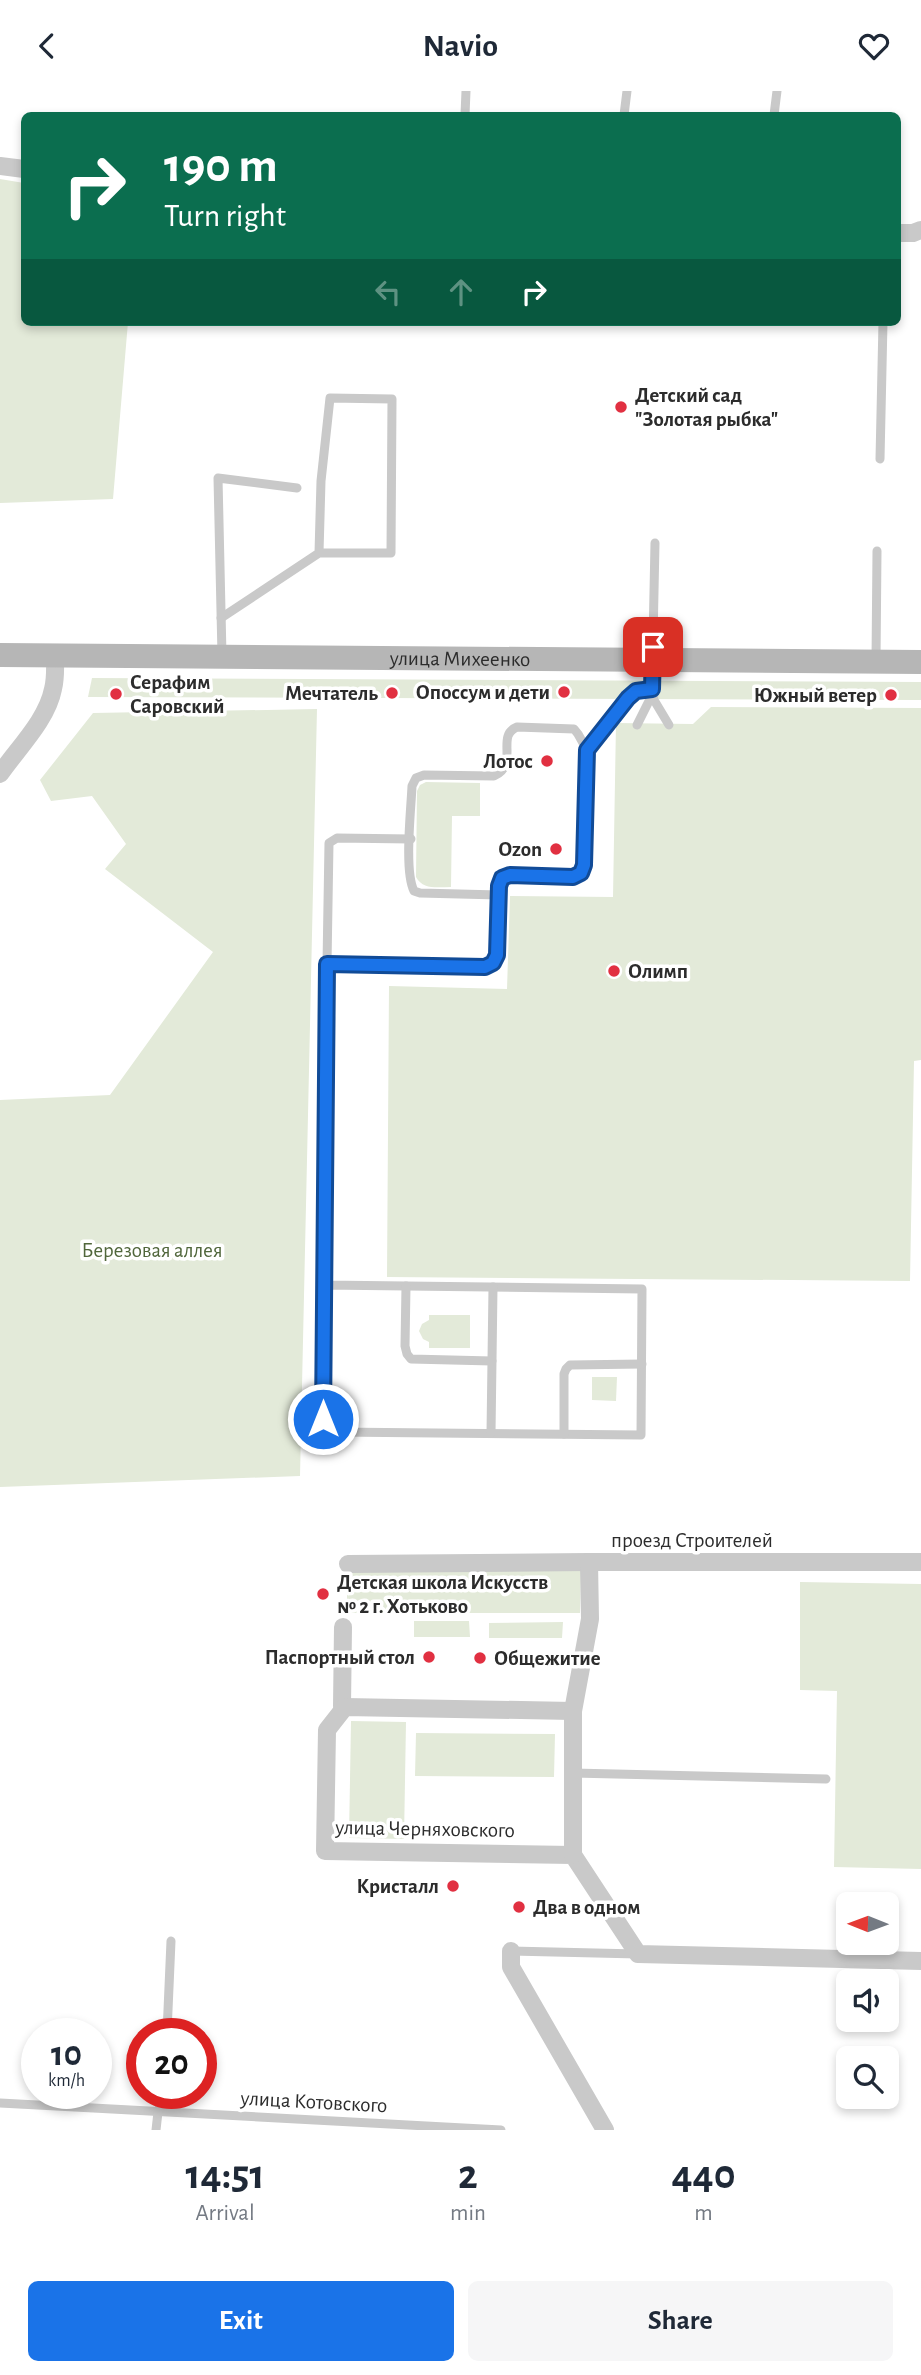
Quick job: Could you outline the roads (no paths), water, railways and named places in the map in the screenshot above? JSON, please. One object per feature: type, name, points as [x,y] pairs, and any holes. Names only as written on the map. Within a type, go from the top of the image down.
[{"type":"street","points":[[0,166],[21,169]]},
{"type":"street","points":[[901,233],[921,230]]},
{"type":"street","name":"улица Михеенко","points":[[0,655],[921,662]]},
{"type":"street","points":[[0,774],[50,702],[54,688],[55,655]]},
{"type":"street","points":[[348,1563],[589,1562]]},
{"type":"street","name":"проезд Строителей","points":[[573,1855],[573,1711],[590,1619],[589,1562],[921,1562]]},
{"type":"street","points":[[343,1627],[342,1706],[573,1711]]},
{"type":"street","name":"улица Черняховского","points":[[345,1707],[327,1730],[325,1851],[573,1855]]},
{"type":"street","points":[[573,1855],[638,1954],[921,1961]]},
{"type":"street","points":[[511,1951],[511,1967],[604,2130]]},
{"type":"lane","points":[[465,112],[466,91]]},
{"type":"lane","points":[[624,112],[627,91]]},
{"type":"lane","points":[[774,112],[777,91]]},
{"type":"lane","points":[[880,459],[883,326]]},
{"type":"lane","points":[[221,618],[319,553],[391,553],[392,399],[330,398],[321,481],[319,553]]},
{"type":"lane","points":[[222,656],[218,478],[298,488]]},
{"type":"lane","points":[[655,543],[652,689],[654,700],[669,725]]},
{"type":"lane","points":[[876,662],[877,551]]},
{"type":"lane","points":[[637,725],[652,689]]},
{"type":"lane","points":[[587,750],[628,698],[636,691],[652,689]]},
{"type":"lane","points":[[327,964],[485,967],[493,963],[497,955],[502,878],[510,875],[573,877],[581,873],[584,865],[587,750],[579,734],[568,727],[517,727],[510,730],[507,736],[507,763],[502,772],[494,776],[424,775],[416,778],[411,786],[410,882],[414,891],[499,895]]},
{"type":"lane","points":[[324,1285],[642,1289],[641,1435],[330,1431],[325,1427],[323,1419],[324,1285],[327,964],[329,843],[337,838],[411,839]]},
{"type":"lane","points":[[406,1286],[405,1346],[411,1359],[492,1361]]},
{"type":"lane","points":[[491,1433],[493,1287]]},
{"type":"lane","points":[[564,1434],[564,1374],[570,1365],[642,1364]]},
{"type":"lane","points":[[573,1773],[827,1779]]},
{"type":"lane","points":[[168,2018],[172,1941]]},
{"type":"lane","points":[[511,1951],[638,1954]]},
{"type":"lane","name":"улица Котовского","points":[[0,2103],[501,2130]]},
{"type":"lane","points":[[156,2130],[159,2109]]},
{"type":"place","name":"Детский сад \"Золотая рыбка\"","points":[[621,407]]},
{"type":"place","name":"Опоссум и дети","points":[[564,692]]},
{"type":"place","name":"Мечтатель","points":[[392,693]]},
{"type":"place","name":"Серафим Саровский","points":[[116,694]]},
{"type":"place","name":"Южный ветер","points":[[891,695]]},
{"type":"place","name":"Лотос","points":[[547,761]]},
{"type":"place","name":"Ozon","points":[[556,849]]},
{"type":"place","name":"Олимп","points":[[614,971]]},
{"type":"place","name":"Детская школа Искусств № 2 г. Хотьково","points":[[323,1594]]},
{"type":"place","name":"Паспортный стол","points":[[429,1657]]},
{"type":"place","name":"Общежитие","points":[[480,1658]]},
{"type":"place","name":"Кристалл","points":[[453,1886]]},
{"type":"place","name":"Два в одном","points":[[519,1907]]},
{"type":"park label","name":"Березовая аллея","points":[[152,1250]]}]
